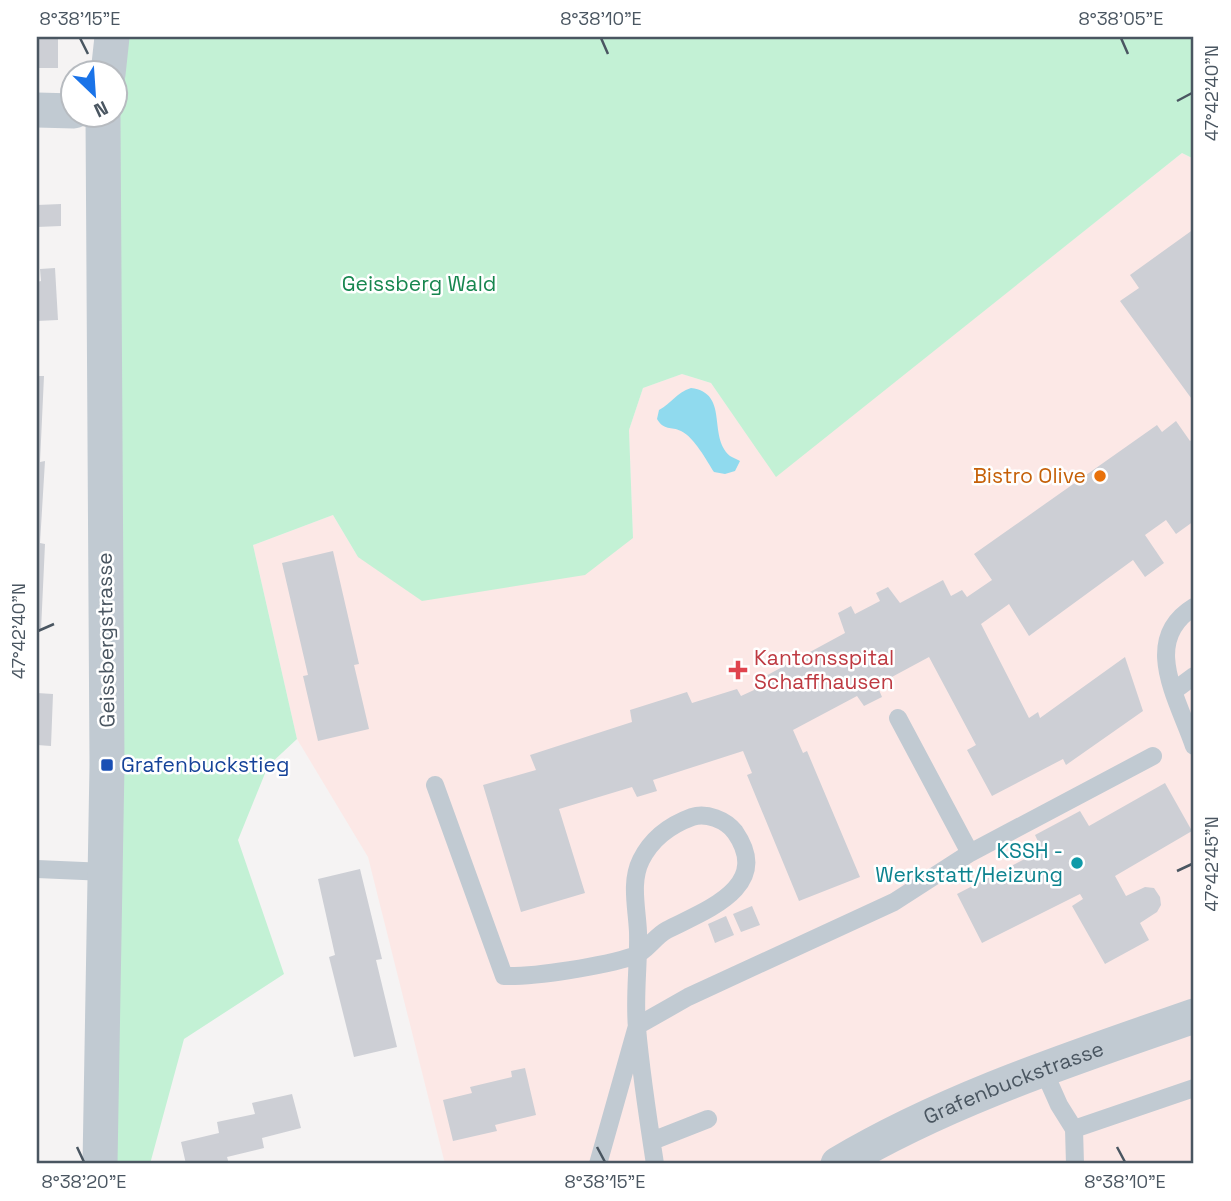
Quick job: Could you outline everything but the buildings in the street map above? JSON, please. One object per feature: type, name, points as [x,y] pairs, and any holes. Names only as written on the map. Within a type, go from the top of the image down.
[{"type":"street","points":[[110,60],[113,37]]},
{"type":"street","points":[[37,110],[60,111]]},
{"type":"street","name":"Geissbergstrasse","points":[[100,1164],[106,872],[103,130]]},
{"type":"street","name":"Grafenbuckstrasse","points":[[838,1164],[872,1144],[1043,1069],[1194,1016]]},
{"type":"lane","points":[[1194,607],[1170,627],[1165,643],[1166,659],[1194,746]]},
{"type":"lane","points":[[1175,690],[1194,676]]},
{"type":"lane","points":[[898,718],[970,853]]},
{"type":"lane","points":[[598,1164],[637,1026],[688,997],[894,902],[970,853],[1153,756]]},
{"type":"lane","points":[[435,785],[504,976],[526,976],[637,955],[658,935],[721,902],[743,880],[746,869],[746,854],[734,830],[720,820],[699,815],[676,823],[655,839],[640,861],[634,892],[637,955],[637,1026],[655,1164]]},
{"type":"lane","points":[[37,869],[106,872]]},
{"type":"lane","points":[[1043,1069],[1059,1105],[1074,1129],[1075,1164]]},
{"type":"lane","points":[[1074,1129],[1194,1088]]},
{"type":"lane","points":[[652,1142],[708,1119]]},
{"type":"shaded area","name":"Kantonsspital Schaffhausen","points":[[1182,153],[1194,159],[1194,1164],[445,1164],[368,857],[297,739],[253,545],[333,515],[358,557],[633,538],[629,430],[643,388],[682,374],[711,383],[776,476]]},
{"type":"green space","name":"Geissberg Wald","points":[[113,37],[1194,37],[1194,159],[1182,153],[776,477],[711,383],[682,374],[643,388],[629,430],[633,538],[585,575],[422,601],[358,557],[333,515],[253,545],[297,739],[268,766],[238,840],[284,974],[184,1039],[150,1164],[100,1164],[116,130],[130,130],[130,60],[114,60]]},
{"type":"water","points":[[691,388],[710,398],[723,448],[730,456],[740,461],[735,471],[725,474],[714,472],[686,434],[665,427],[657,419],[659,410]]},
{"type":"place","name":"Bistro Olive","points":[[1100,476]]},
{"type":"place","name":"Kantonsspital Schaffhausen","points":[[738,670]]},
{"type":"place","name":"Grafenbuckstieg","points":[[107,765]]},
{"type":"place","name":"KSSH - Werkstatt/Heizung","points":[[1077,863]]}]
